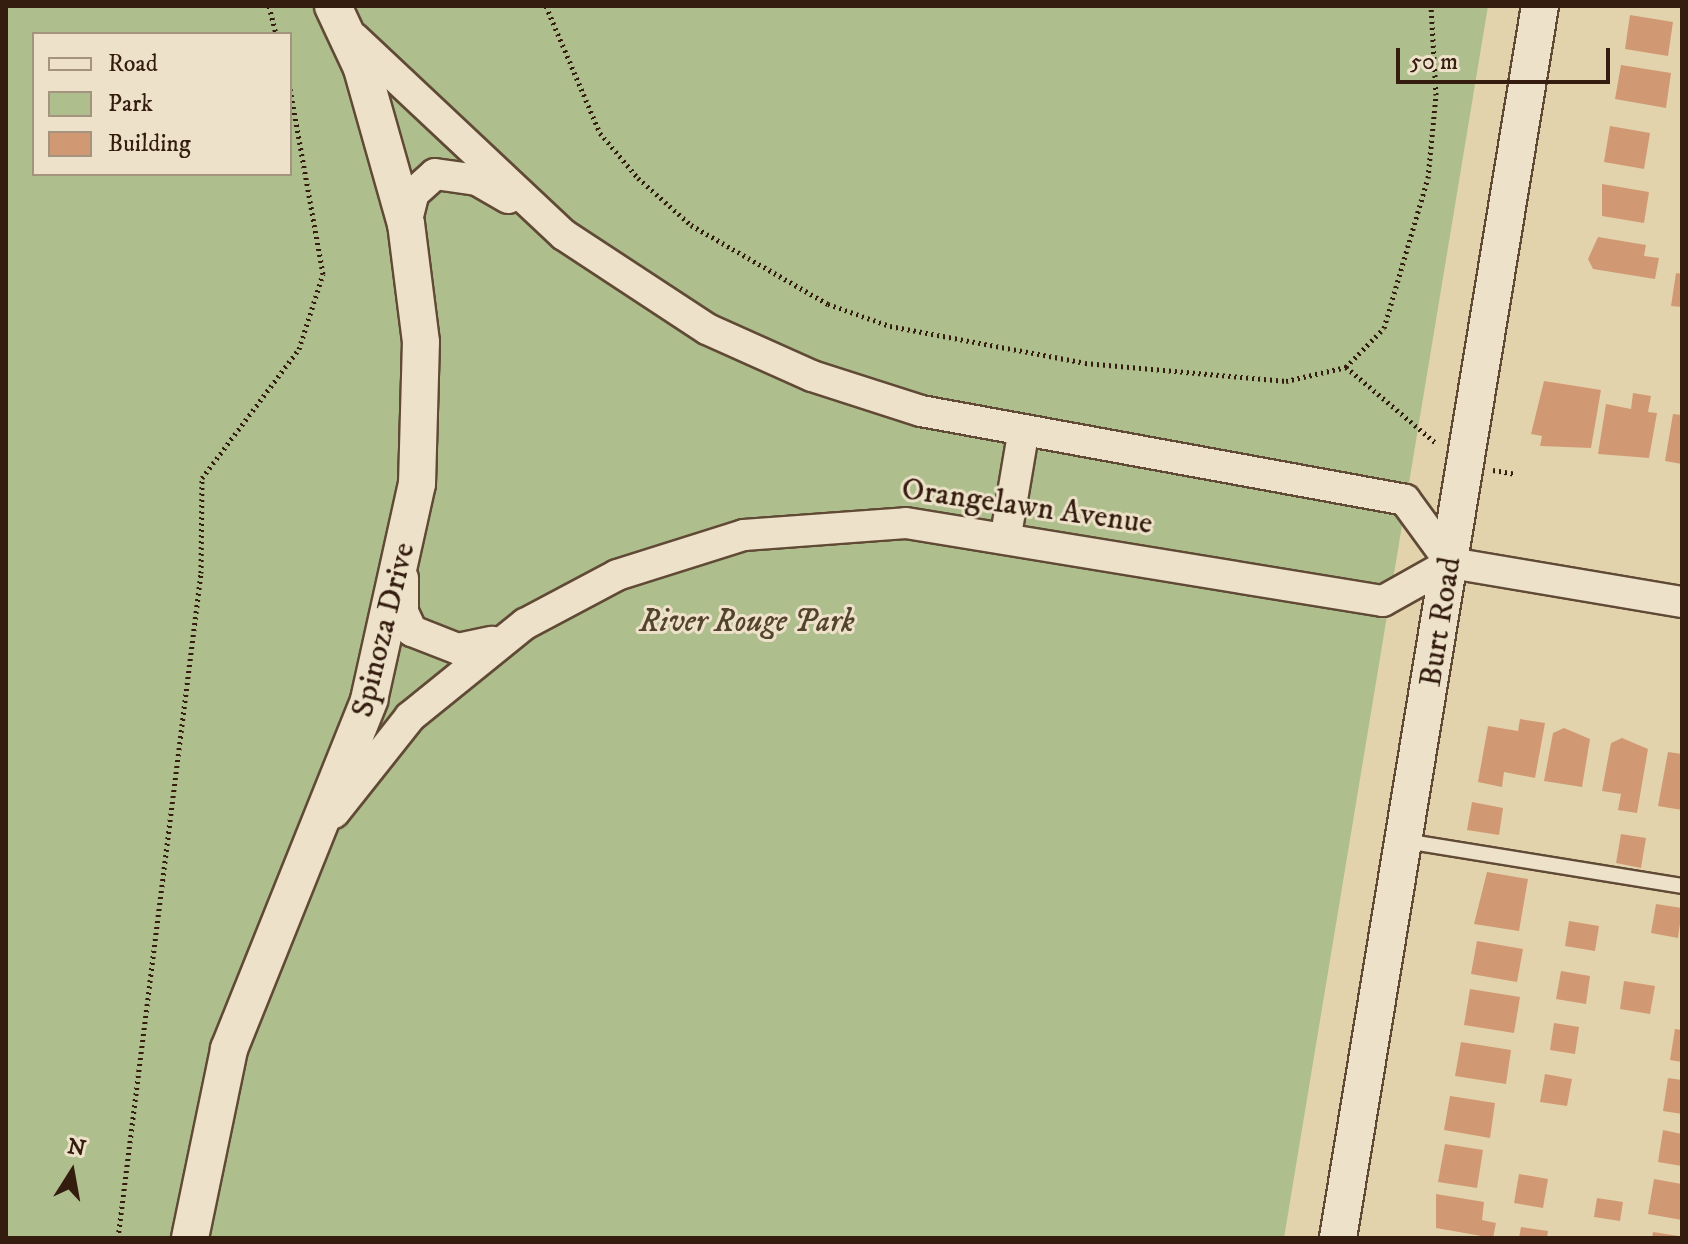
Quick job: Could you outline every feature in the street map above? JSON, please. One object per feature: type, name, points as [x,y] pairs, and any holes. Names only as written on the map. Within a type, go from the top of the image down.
[{"type":"street","name":"Burt Road","points":[[1338,1238],[1540,6]]},
{"type":"street","name":"Spinoza Drive","points":[[190,1238],[229,1049],[268,940],[319,835],[369,700],[403,572],[421,409],[421,342],[406,224],[340,18]]},
{"type":"street","name":"Orangelawn Avenue","points":[[340,18],[564,235]]},
{"type":"street","name":"Orangelawn Avenue","points":[[319,835],[410,717],[507,636],[617,575],[744,535],[862,522],[1006,535],[1383,601],[1451,563],[1405,500],[1023,435],[866,395],[759,354],[657,302],[564,235],[477,180],[454,174],[425,181],[406,224]]},
{"type":"street","points":[[1006,535],[1023,435]]},
{"type":"street","points":[[1451,563],[1682,602]]},
{"type":"street","name":"Orangelawn Avenue","points":[[403,572],[403,612],[412,631],[458,649],[507,636]]},
{"type":"lane","points":[[1405,841],[1682,886]]},
{"type":"path","points":[[269,6],[276,32]]},
{"type":"path","points":[[546,6],[600,133],[638,178],[691,225],[828,304],[964,343],[1191,377],[1286,381],[1346,367],[1384,328],[1428,178],[1436,95],[1431,6]]},
{"type":"path","points":[[118,1238],[201,573],[202,478],[299,349],[323,274],[292,100]]},
{"type":"path","points":[[1346,367],[1425,438],[1468,459],[1515,474]]},
{"type":"green space","name":"River Rouge Park","points":[[6,6],[1488,6],[1284,1238],[6,1238]]},
{"type":"building","points":[[1630,15],[1673,22],[1668,56],[1625,49]]},
{"type":"building","points":[[1621,65],[1671,73],[1666,108],[1615,99]]},
{"type":"building","points":[[1610,126],[1650,133],[1644,169],[1604,162]]},
{"type":"building","points":[[1602,184],[1649,192],[1644,223],[1602,216]]},
{"type":"building","points":[[1598,237],[1646,245],[1644,256],[1659,258],[1655,279],[1593,269],[1588,259]]},
{"type":"building","points":[[1676,273],[1682,274],[1682,307],[1671,306]]},
{"type":"building","points":[[1544,381],[1601,390],[1591,448],[1540,446],[1542,436],[1531,434]]},
{"type":"building","points":[[1633,393],[1651,396],[1648,412],[1657,413],[1649,458],[1598,454],[1606,404],[1631,409]]},
{"type":"building","points":[[1673,414],[1682,415],[1682,464],[1665,461]]},
{"type":"building","points":[[1520,719],[1545,723],[1535,778],[1504,772],[1502,787],[1478,782],[1488,726],[1518,731]]},
{"type":"building","points":[[1564,728],[1590,739],[1582,787],[1544,781],[1553,733]]},
{"type":"building","points":[[1622,738],[1648,749],[1637,813],[1618,810],[1621,794],[1602,791],[1611,743]]},
{"type":"building","points":[[1668,752],[1682,754],[1682,810],[1658,806]]},
{"type":"building","points":[[1472,802],[1503,808],[1499,835],[1467,830]]},
{"type":"building","points":[[1621,834],[1646,838],[1641,868],[1616,863]]},
{"type":"building","points":[[1487,872],[1528,879],[1519,931],[1474,924]]},
{"type":"building","points":[[1656,904],[1682,908],[1678,938],[1651,933]]},
{"type":"building","points":[[1569,921],[1599,926],[1595,951],[1565,946]]},
{"type":"building","points":[[1477,941],[1523,949],[1517,982],[1471,974]]},
{"type":"building","points":[[1561,971],[1590,976],[1586,1004],[1556,999]]},
{"type":"building","points":[[1624,981],[1655,986],[1650,1014],[1620,1009]]},
{"type":"building","points":[[1470,989],[1520,997],[1514,1033],[1464,1025]]},
{"type":"building","points":[[1554,1023],[1579,1027],[1575,1054],[1550,1050]]},
{"type":"building","points":[[1675,1029],[1682,1030],[1682,1062],[1670,1060]]},
{"type":"building","points":[[1461,1042],[1511,1050],[1506,1084],[1455,1076]]},
{"type":"building","points":[[1545,1074],[1572,1079],[1567,1106],[1540,1102]]},
{"type":"building","points":[[1668,1078],[1682,1080],[1682,1114],[1663,1111]]},
{"type":"building","points":[[1450,1096],[1495,1103],[1490,1138],[1444,1130]]},
{"type":"building","points":[[1663,1130],[1682,1134],[1682,1166],[1658,1162]]},
{"type":"building","points":[[1445,1144],[1483,1150],[1477,1188],[1438,1182]]},
{"type":"building","points":[[1519,1174],[1548,1179],[1543,1208],[1514,1203]]},
{"type":"building","points":[[1654,1179],[1682,1184],[1682,1220],[1648,1214]]},
{"type":"building","points":[[1436,1194],[1484,1202],[1482,1220],[1496,1223],[1493,1238],[1436,1228]]},
{"type":"building","points":[[1597,1198],[1623,1202],[1620,1221],[1594,1217]]},
{"type":"building","points":[[1521,1227],[1548,1231],[1547,1238],[1519,1238]]},
{"type":"building","points":[[1653,1232],[1679,1236],[1679,1238],[1652,1238]]}]
